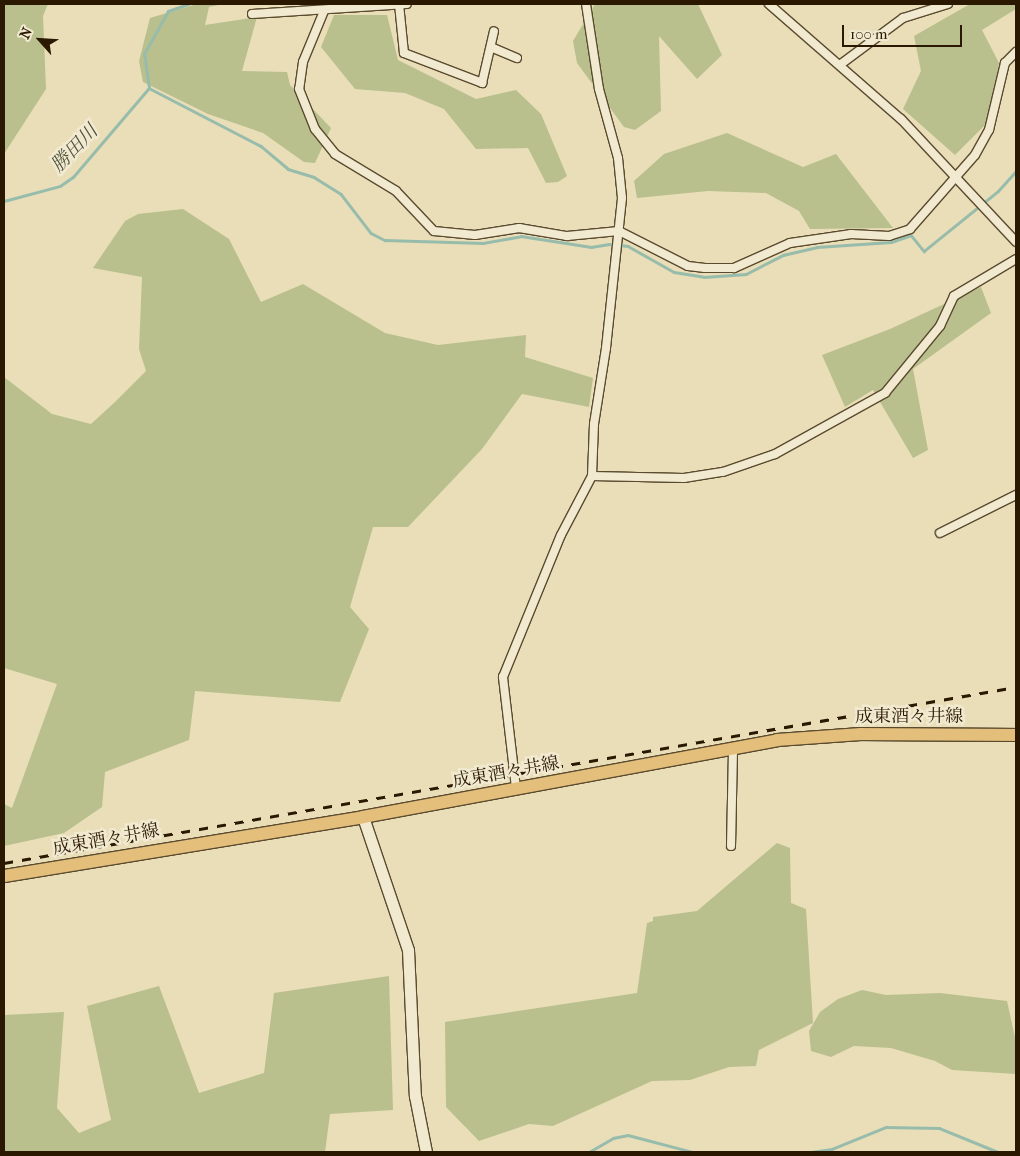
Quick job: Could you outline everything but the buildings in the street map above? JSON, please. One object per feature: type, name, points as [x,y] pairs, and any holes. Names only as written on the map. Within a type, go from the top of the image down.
[{"type":"main road","name":"成東酒々井線","points":[[4,876],[363,817],[733,748],[824,735],[1016,735]]},
{"type":"street","points":[[516,788],[503,677],[561,535],[592,476],[594,424],[622,198],[618,158],[599,89],[586,4]]},
{"type":"street","points":[[769,4],[841,64],[958,176],[1016,242]]},
{"type":"street","points":[[841,64],[903,18],[948,4]]},
{"type":"street","points":[[252,14],[309,6],[324,11],[402,5],[404,53],[482,83],[493,48],[494,31]]},
{"type":"street","points":[[324,11],[303,62],[299,89],[315,129],[335,154],[396,191],[434,230],[475,235],[520,228],[567,236],[619,231],[688,266],[734,268],[790,243],[851,234],[889,236],[910,229],[958,176],[989,130],[1005,63],[1016,52]]},
{"type":"street","points":[[493,48],[517,58]]},
{"type":"street","points":[[592,476],[684,478],[723,472],[775,454],[885,393],[940,326],[954,296],[1016,259]]},
{"type":"street","points":[[940,533],[1016,495]]},
{"type":"street","points":[[731,846],[733,748]]},
{"type":"street","points":[[363,817],[408,950],[415,1096],[426,1152]]},
{"type":"green space","points":[[4,4],[48,4],[43,16],[46,89],[4,154]]},
{"type":"green space","points":[[197,4],[223,4],[209,7],[205,25],[257,17],[242,71],[287,72],[290,85],[331,128],[315,163],[304,162],[263,133],[208,114],[143,82],[139,61],[150,18]]},
{"type":"green space","points":[[595,4],[698,4],[722,55],[697,79],[659,36],[661,111],[635,130],[624,127],[577,63],[573,41]]},
{"type":"green space","points":[[970,4],[1016,4],[1016,9],[982,30],[999,63],[990,120],[955,155],[903,109],[921,71],[914,36]]},
{"type":"green space","points":[[334,15],[387,15],[398,60],[476,99],[516,90],[541,114],[567,176],[558,182],[546,183],[528,148],[476,149],[444,109],[405,93],[355,89],[321,47]]},
{"type":"green space","points":[[727,133],[803,167],[836,154],[893,228],[810,229],[799,211],[766,193],[708,191],[637,198],[634,181],[664,154]]},
{"type":"green space","points":[[183,209],[229,239],[261,302],[303,284],[385,333],[438,345],[526,335],[525,357],[593,378],[589,407],[522,394],[482,449],[408,527],[373,527],[350,607],[369,629],[340,702],[195,691],[189,740],[105,772],[102,807],[64,833],[4,846],[4,804],[12,808],[57,684],[4,668],[4,377],[52,414],[91,424],[115,402],[146,371],[139,349],[142,277],[93,268],[125,221],[138,214]]},
{"type":"green space","points":[[981,287],[991,313],[913,369],[928,450],[913,458],[873,390],[845,407],[822,355],[890,329]]},
{"type":"green space","points":[[777,843],[790,848],[791,903],[806,909],[813,1023],[759,1050],[756,1066],[729,1067],[690,1080],[652,1081],[553,1126],[529,1124],[479,1141],[446,1107],[445,1022],[637,993],[647,923],[653,921],[653,917],[697,911]]},
{"type":"green space","points":[[389,976],[393,1110],[330,1114],[325,1152],[4,1152],[4,1015],[64,1012],[57,1108],[79,1133],[111,1120],[87,1006],[159,986],[199,1093],[264,1073],[274,993]]},
{"type":"green space","points":[[862,990],[886,995],[940,993],[1007,1001],[1016,1042],[1016,1074],[952,1070],[935,1061],[891,1048],[854,1046],[831,1057],[811,1051],[809,1031],[820,1012],[838,999]]},
{"type":"waterway","points":[[149,88],[144,54],[168,11],[188,4]]},
{"type":"waterway","points":[[149,88],[261,146],[288,169],[314,177],[341,194],[371,233],[385,240],[483,243],[521,236],[591,247],[609,244],[628,246],[674,272],[704,277],[746,274],[783,255],[817,247],[891,242],[911,235],[924,251],[998,191],[1016,171]]},
{"type":"waterway","name":"勝田川","points":[[4,201],[60,186],[73,177],[149,88]]},
{"type":"waterway","points":[[811,1152],[832,1149],[886,1127],[939,1128],[998,1152]]},
{"type":"waterway","points":[[589,1152],[613,1138],[628,1135],[693,1152]]},
{"type":"railway","points":[[4,863],[1016,687]]}]
